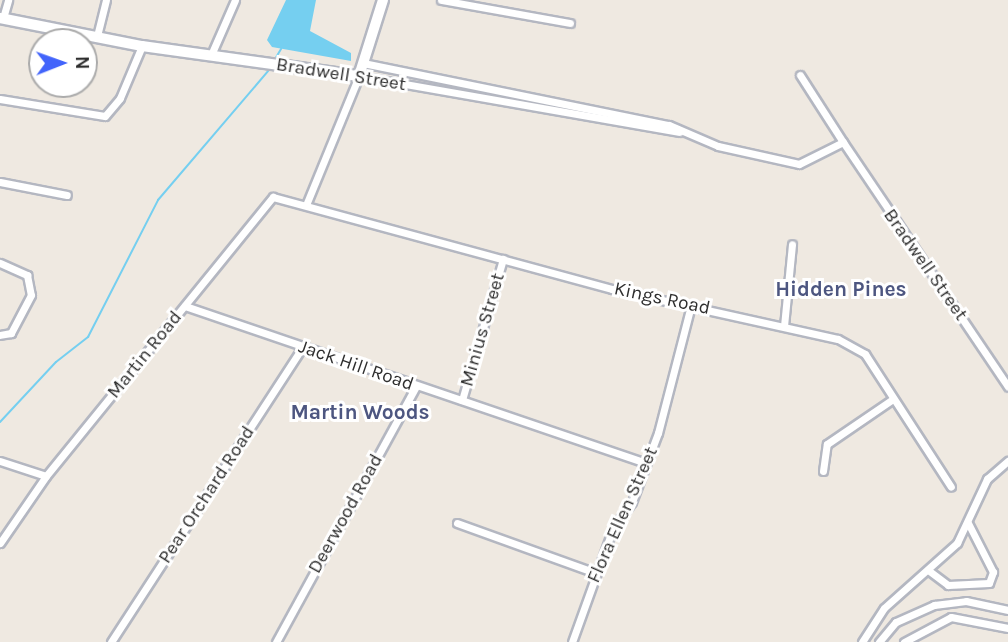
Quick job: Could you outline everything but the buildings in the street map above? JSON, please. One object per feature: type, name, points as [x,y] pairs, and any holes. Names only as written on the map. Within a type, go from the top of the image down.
[{"type":"street","points":[[1,19],[8,0]]},
{"type":"street","points":[[98,32],[106,0]]},
{"type":"street","points":[[211,55],[234,0]]},
{"type":"street","points":[[306,205],[359,76],[383,0]]},
{"type":"street","points":[[441,0],[570,23]]},
{"type":"street","name":"Bradwell Street","points":[[1,19],[52,28]]},
{"type":"street","name":"Bradwell Street","points":[[98,36],[142,46],[359,76],[682,133],[799,164],[843,142]]},
{"type":"street","points":[[0,99],[105,116],[120,98],[142,46]]},
{"type":"street","name":"Bradwell Street","points":[[363,63],[669,125],[682,133]]},
{"type":"street","name":"Bradwell Street","points":[[800,75],[1008,387]]},
{"type":"street","points":[[0,181],[67,195]]},
{"type":"street","name":"Martin Road","points":[[0,543],[46,476],[273,197],[306,205]]},
{"type":"street","name":"Kings Road","points":[[306,205],[503,259],[785,326],[858,348],[951,486]]},
{"type":"street","points":[[785,326],[792,244]]},
{"type":"street","name":"Minius Street","points":[[462,400],[503,259]]},
{"type":"street","points":[[0,263],[27,275],[31,295],[11,333],[0,335]]},
{"type":"street","name":"Flora Ellen Street","points":[[572,642],[596,573],[646,463],[691,305]]},
{"type":"street","name":"Jack Hill Road","points":[[185,306],[646,463]]},
{"type":"street","name":"Pear Orchard Road","points":[[111,642],[302,348]]},
{"type":"street","name":"Deerwood Road","points":[[276,642],[416,386]]},
{"type":"street","points":[[823,471],[827,444],[893,399]]},
{"type":"street","points":[[0,461],[46,476]]},
{"type":"street","points":[[862,642],[884,608],[928,570],[968,523],[986,479],[1008,461]]},
{"type":"street","points":[[457,523],[596,573]]},
{"type":"street","points":[[928,570],[948,584],[989,583],[993,572],[968,523]]},
{"type":"street","points":[[879,642],[896,622],[934,605],[966,601],[1008,610]]},
{"type":"street","points":[[904,642],[951,617],[1008,628]]},
{"type":"water","points":[[286,0],[316,0],[310,31],[351,53],[351,61],[272,47],[267,40]]},
{"type":"waterway","points":[[275,59],[281,49]]},
{"type":"waterway","points":[[0,422],[56,362],[88,337],[158,200],[270,69]]},
{"type":"district","name":"Hidden Pines","points":[[841,289]]},
{"type":"district","name":"Martin Woods","points":[[360,412]]}]
